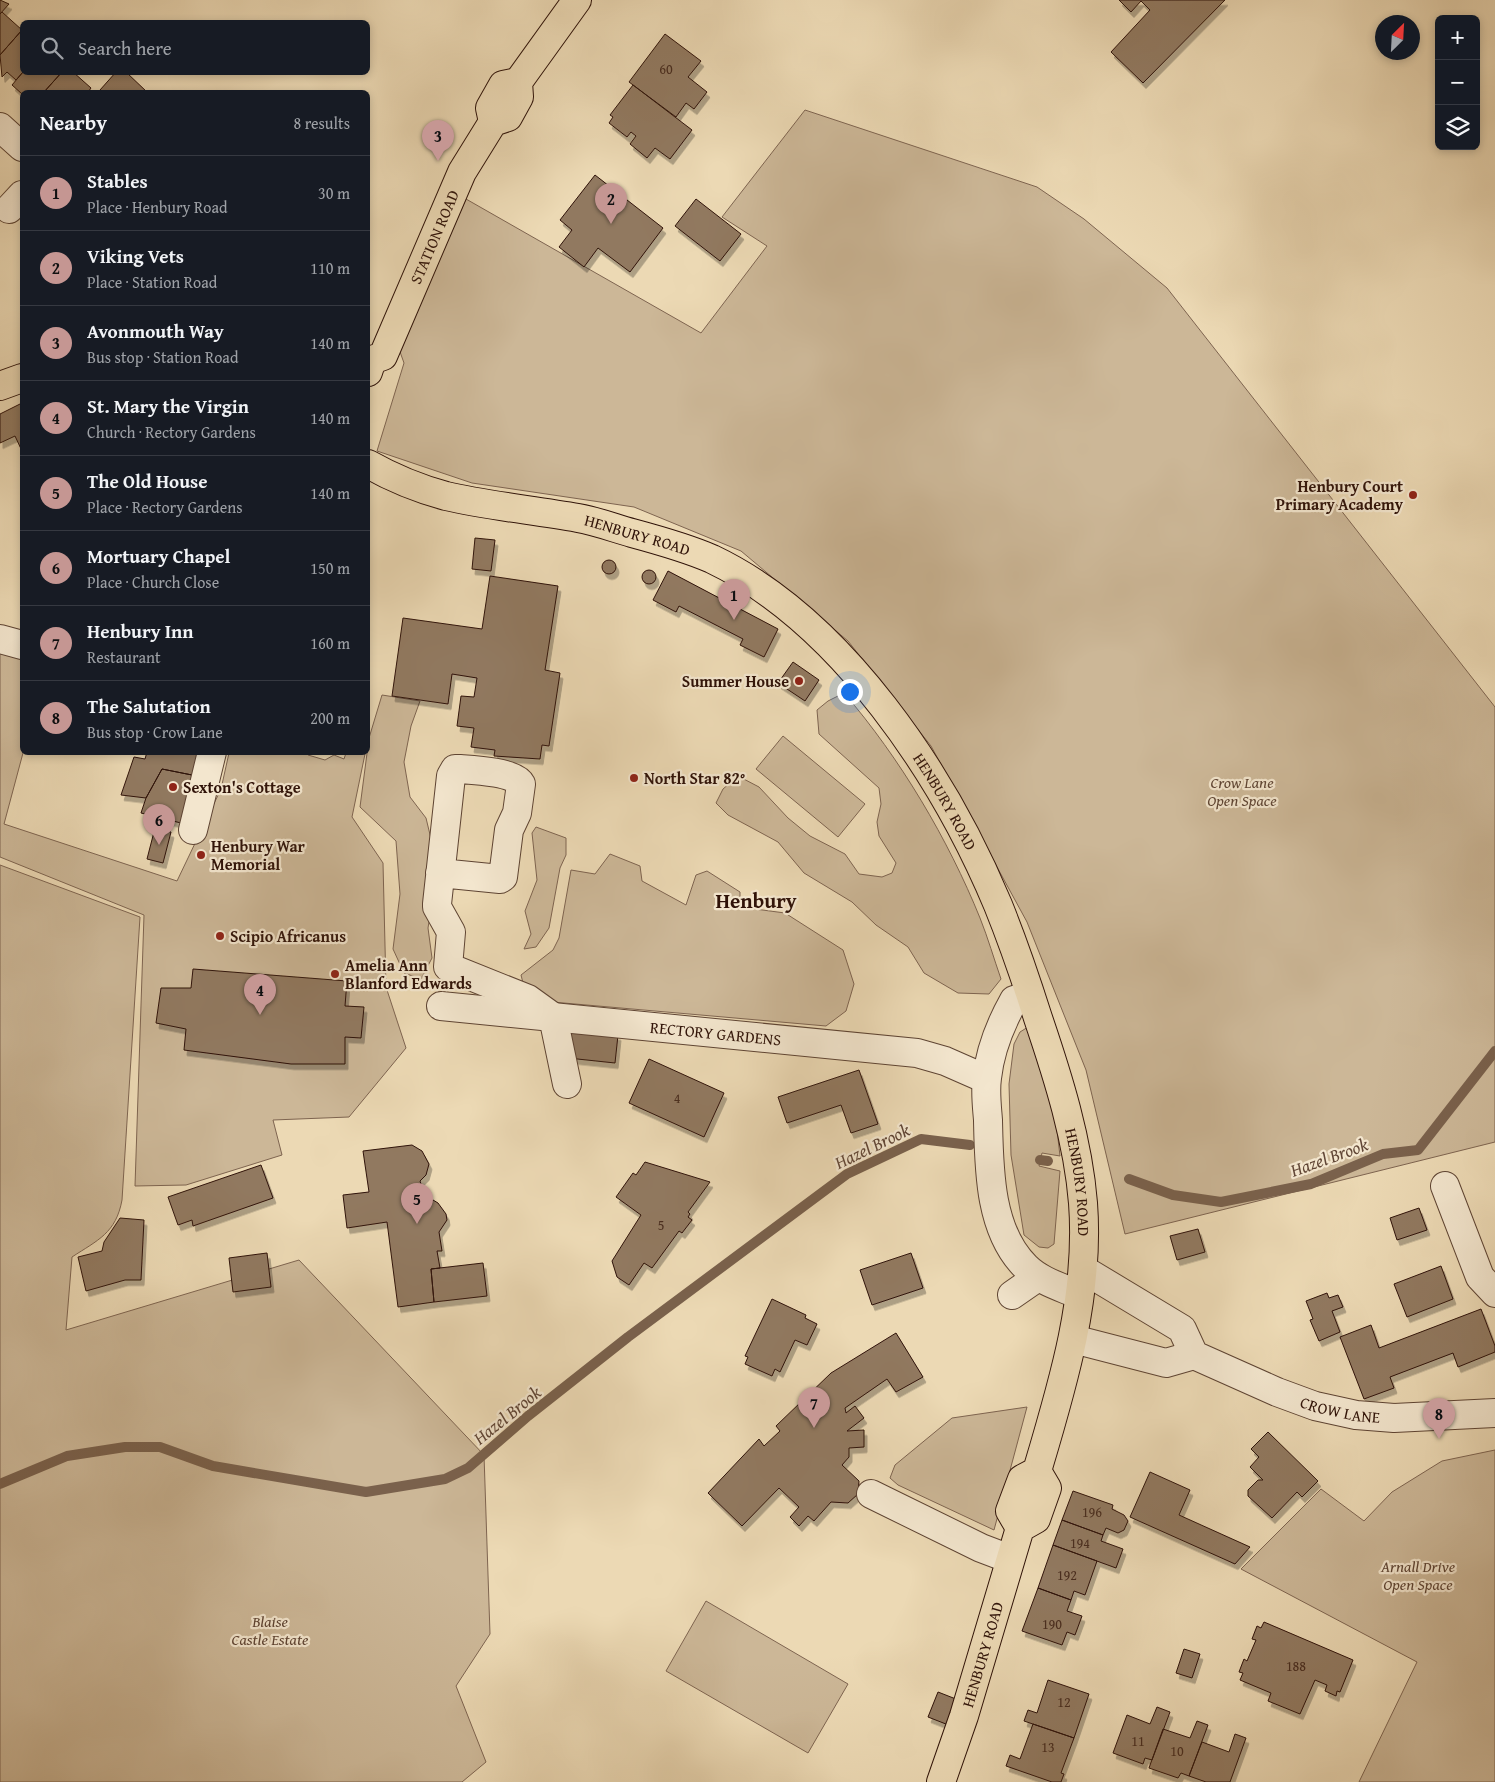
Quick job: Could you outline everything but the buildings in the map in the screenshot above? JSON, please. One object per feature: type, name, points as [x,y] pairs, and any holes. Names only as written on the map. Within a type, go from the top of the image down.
[{"type":"main road","name":"STATION ROAD","points":[[371,381],[462,172],[493,122],[490,108],[503,85],[518,82],[577,0]]},
{"type":"main road","points":[[0,386],[20,379]]},
{"type":"main road","name":"HENBURY ROAD","points":[[370,465],[443,495],[581,518],[657,540],[711,559],[756,585],[800,616],[843,656],[876,697],[902,732],[939,791],[977,860],[998,906],[1057,1074],[1083,1202],[1082,1283],[1073,1339],[1037,1472],[1022,1479],[1010,1511],[1020,1528],[964,1716],[941,1782]]},
{"type":"street","points":[[0,127],[20,145]]},
{"type":"street","points":[[0,639],[20,644]]},
{"type":"street","points":[[193,830],[211,755]]},
{"type":"street","points":[[440,873],[437,907],[451,932],[448,967],[528,999],[553,1017],[567,1084]]},
{"type":"street","points":[[1030,995],[1014,1000],[998,1028],[986,1079],[990,1164],[1004,1236],[1026,1267],[1038,1277],[1082,1283],[1182,1329],[1194,1355],[1166,1363],[1073,1339]]},
{"type":"street","name":"RECTORY GARDENS","points":[[441,1006],[917,1053],[945,1061],[986,1079]]},
{"type":"street","points":[[1445,1186],[1480,1277],[1495,1293]]},
{"type":"street","points":[[1012,1295],[1038,1277]]},
{"type":"street","name":"CROW LANE","points":[[1194,1355],[1277,1392],[1315,1406],[1356,1415],[1394,1418],[1495,1413]]},
{"type":"street","points":[[871,1494],[981,1548],[1010,1559]]},
{"type":"green space","name":"Crow Lane Open Space","points":[[805,110],[1037,187],[1084,219],[1167,288],[1495,707],[1495,1142],[1125,1234],[1086,1070],[1027,922],[931,746],[848,641],[741,551],[634,507],[472,483],[377,451],[404,363],[399,349],[466,199],[701,333],[767,246],[722,217]]},
{"type":"green space","points":[[0,650],[20,655],[20,755],[22,755],[4,824],[177,881],[221,789],[229,755],[308,755],[325,760],[334,755],[344,759],[345,755],[365,755],[352,817],[383,863],[386,987],[406,1048],[349,1117],[273,1120],[282,1155],[186,1185],[135,1186],[144,915],[0,857]]},
{"type":"green space","points":[[844,693],[884,744],[921,800],[938,829],[967,888],[980,918],[1001,979],[989,994],[958,993],[924,973],[908,947],[876,925],[852,902],[804,873],[778,842],[728,815],[716,803],[723,789],[738,776],[759,787],[788,818],[810,836],[845,854],[859,874],[882,877],[892,873],[896,863],[879,836],[877,822],[881,804],[879,788],[819,734],[817,710],[828,701]]},
{"type":"green space","points":[[382,695],[420,701],[411,726],[404,762],[410,797],[426,818],[432,843],[435,884],[428,928],[432,958],[421,979],[404,973],[393,949],[400,894],[396,841],[360,807],[367,755],[370,755],[370,735]]},
{"type":"green space","points":[[783,736],[865,804],[838,837],[756,769]]},
{"type":"green space","points":[[536,827],[566,838],[566,855],[560,868],[549,928],[536,947],[524,949],[531,934],[525,911],[537,880],[532,833]]},
{"type":"green space","points":[[610,854],[640,866],[642,881],[686,905],[696,875],[707,871],[740,892],[740,907],[785,913],[843,950],[854,984],[846,1011],[826,1026],[541,1001],[524,987],[521,975],[553,950],[559,938],[571,870],[595,874]]},
{"type":"green space","name":"Blaise Castle Estate","points":[[0,865],[140,917],[122,1200],[115,1220],[105,1234],[72,1257],[66,1330],[299,1260],[484,1455],[490,1634],[456,1686],[486,1762],[462,1782],[0,1782]]},
{"type":"green space","points":[[1028,1027],[1052,1087],[1060,1156],[1042,1153],[1039,1166],[1060,1171],[1054,1244],[1048,1248],[1039,1247],[1024,1235],[1011,1155],[1009,1084],[1014,1044],[1020,1032]]},
{"type":"green space","points":[[1027,1407],[994,1530],[898,1485],[890,1478],[895,1465],[952,1418]]},
{"type":"green space","name":"Arnall Drive Open Space","points":[[1495,1450],[1495,1782],[1359,1782],[1417,1662],[1241,1569],[1321,1489],[1364,1521],[1392,1492],[1442,1461]]},
{"type":"green space","points":[[706,1601],[848,1684],[808,1753],[666,1671]]},
{"type":"waterway","name":"Hazel Brook","points":[[1129,1179],[1173,1195],[1221,1202],[1311,1184],[1383,1154],[1418,1150],[1495,1051]]},
{"type":"waterway","name":"Hazel Brook","points":[[0,1484],[67,1456],[125,1447],[160,1447],[213,1466],[366,1492],[445,1479],[468,1468],[528,1416],[628,1337],[847,1174],[921,1139],[970,1145]]},
{"type":"waterway","name":"Hazel Brook","points":[[1040,1160],[1048,1161]]},
{"type":"place","name":"Avonmouth Way","points":[[438,161]]},
{"type":"place","name":"Viking Vets","points":[[611,224]]},
{"type":"place","name":"Henbury Court Primary Academy","points":[[1413,495]]},
{"type":"place","name":"Stables","points":[[734,620]]},
{"type":"place","name":"Summer House","points":[[799,681]]},
{"type":"place","name":"North Star 82°","points":[[634,778]]},
{"type":"place","name":"Sexton's Cottage","points":[[173,787]]},
{"type":"place","name":"Mortuary Chapel","points":[[159,845]]},
{"type":"place","name":"Henbury War Memorial","points":[[201,855]]},
{"type":"place","name":"Scipio Africanus","points":[[220,936]]},
{"type":"place","name":"Amelia Ann Blanford Edwards","points":[[335,974]]},
{"type":"place","name":"St. Mary the Virgin","points":[[260,1015]]},
{"type":"place","name":"The Old House","points":[[417,1224]]},
{"type":"place","name":"Henbury Inn","points":[[814,1428]]},
{"type":"place","name":"The Salutation","points":[[1439,1439]]},
{"type":"district","name":"Henbury","points":[[756,900]]}]
